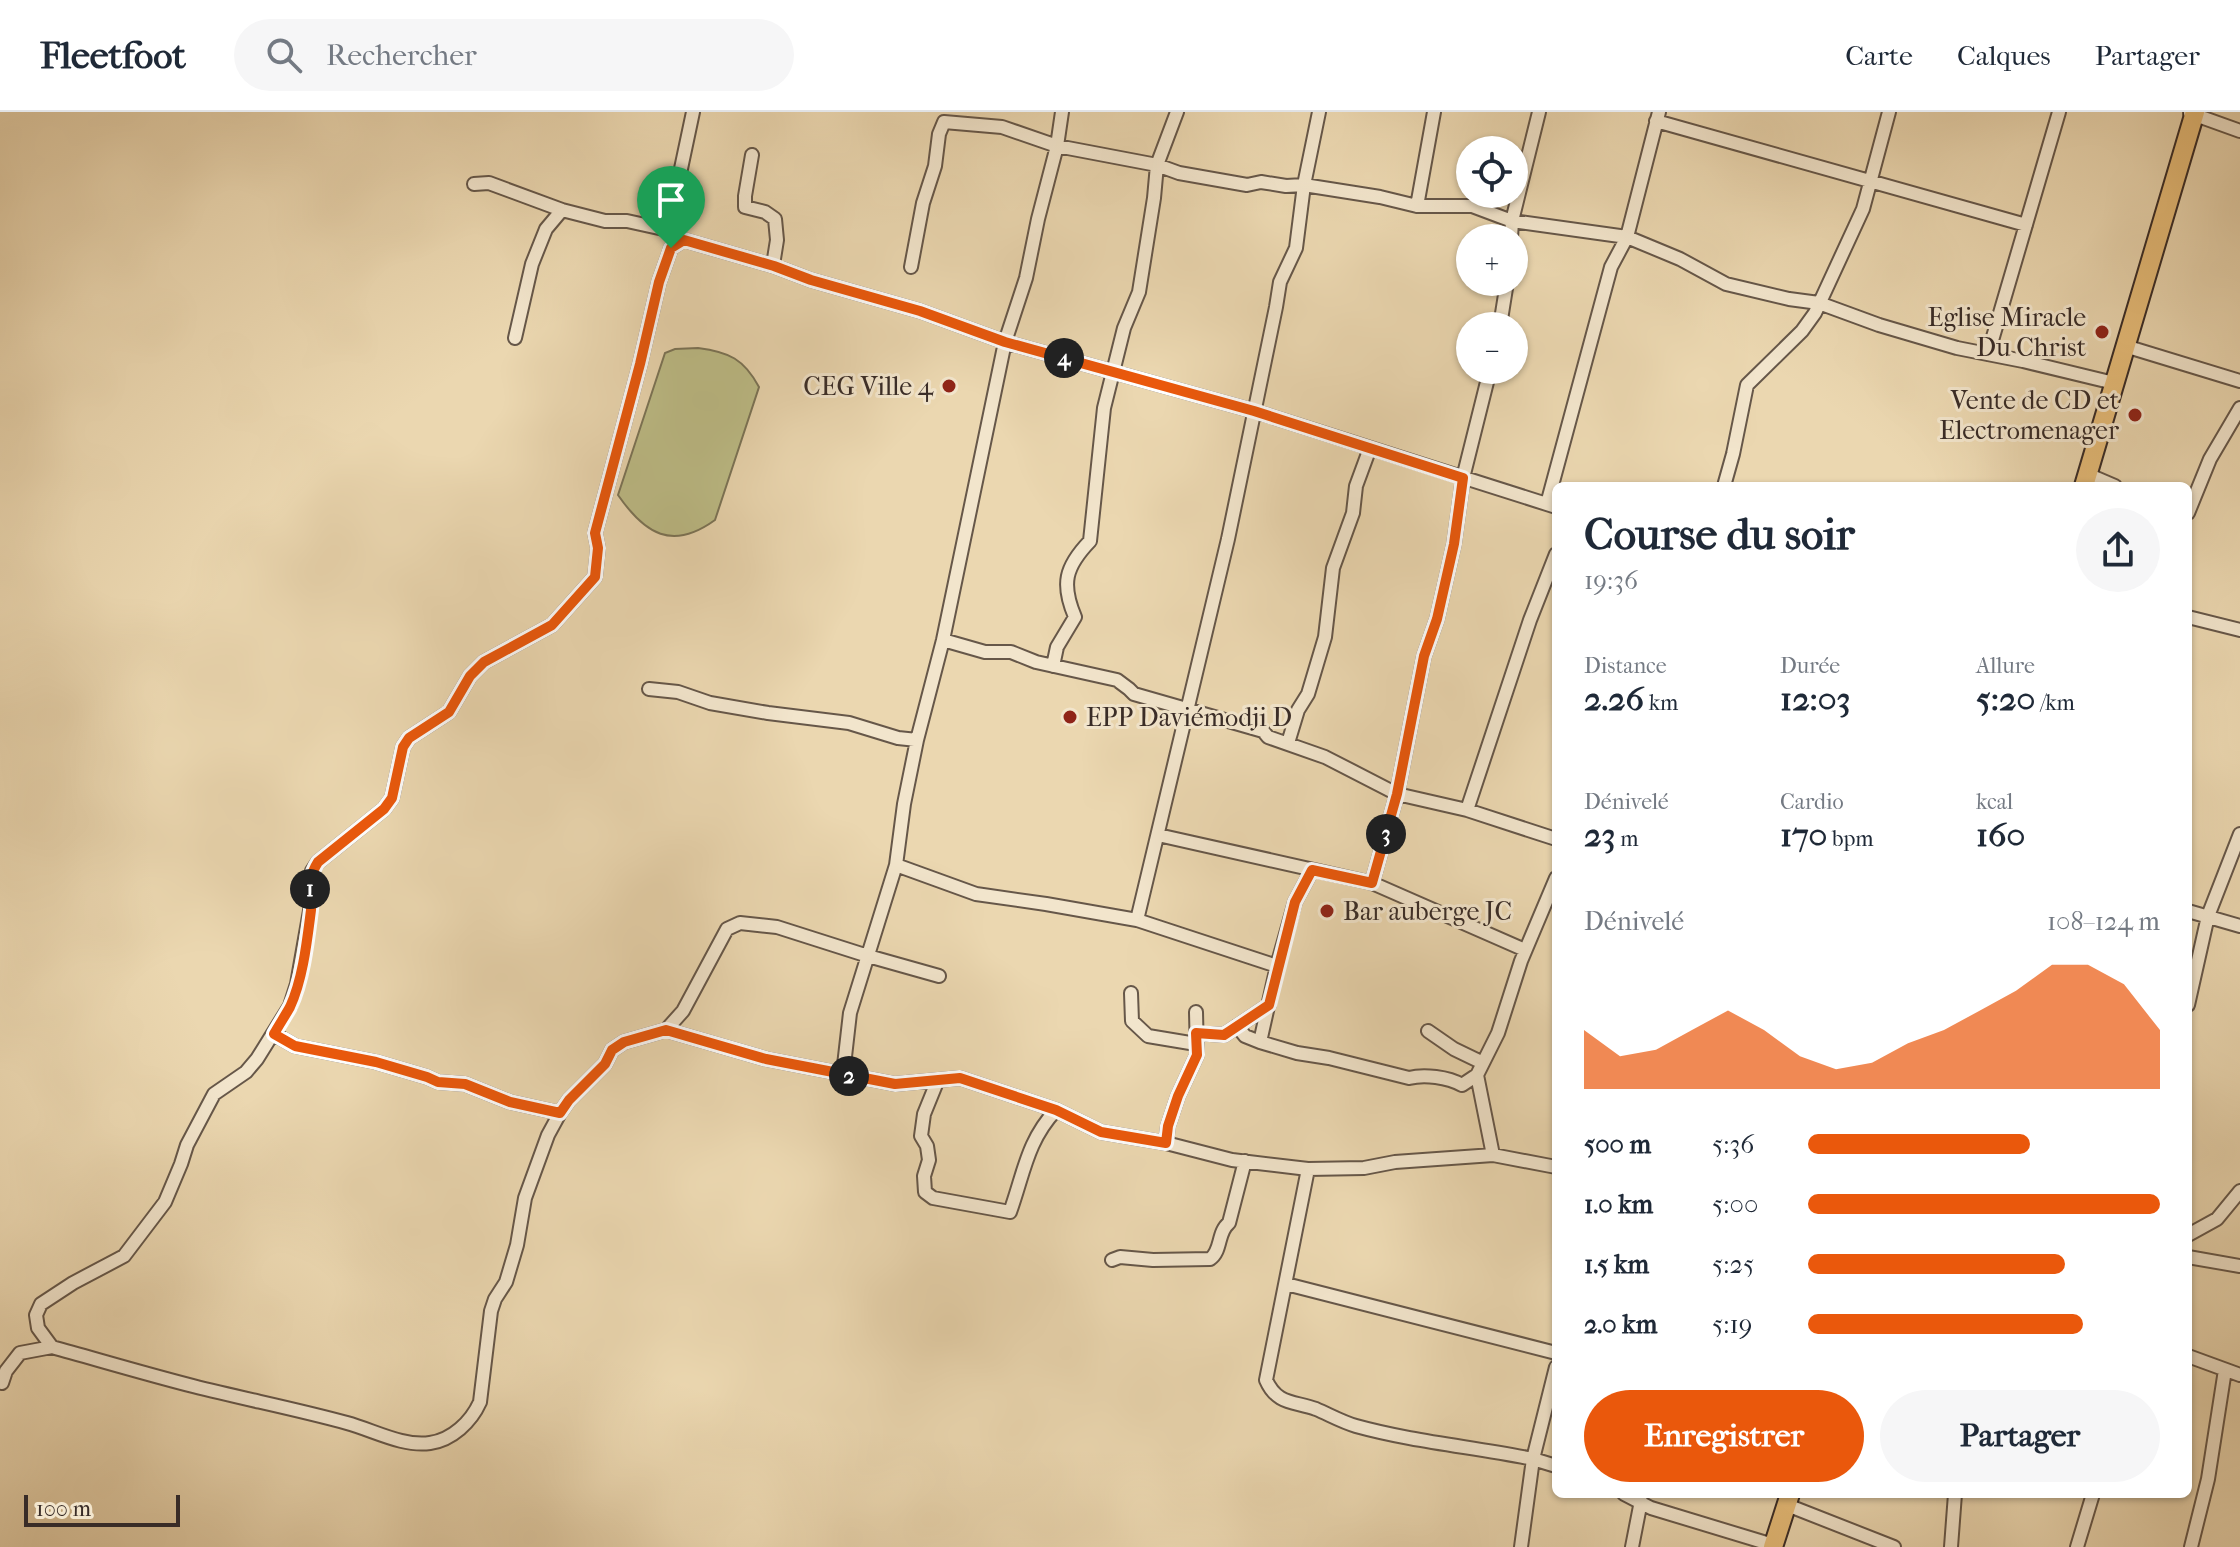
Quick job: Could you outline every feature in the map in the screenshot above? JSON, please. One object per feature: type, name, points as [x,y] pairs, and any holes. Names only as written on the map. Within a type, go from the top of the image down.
[{"type":"highway","points":[[2085,480],[2192,113]]},
{"type":"highway","points":[[1773,1546],[1788,1500]]},
{"type":"street","points":[[668,230],[693,112]]},
{"type":"street","points":[[843,1074],[850,1013],[896,865],[917,740],[943,640],[1005,342],[1026,278],[1062,112]]},
{"type":"street","points":[[1053,666],[1057,647],[1075,617],[1067,598],[1069,568],[1090,541],[1104,408],[1124,328],[1139,292],[1157,165],[1177,112]]},
{"type":"street","points":[[1137,920],[1188,710],[1280,282],[1296,248],[1304,185],[1319,112]]},
{"type":"street","points":[[1417,206],[1434,112]]},
{"type":"street","points":[[1512,224],[1539,112]]},
{"type":"street","points":[[1725,482],[1747,385],[1802,331],[1819,303],[1863,209],[1889,112]]},
{"type":"street","points":[[1988,354],[2059,112]]},
{"type":"street","points":[[2192,113],[2240,131]]},
{"type":"street","points":[[1558,482],[1611,267],[1627,237],[1658,116],[2026,225]]},
{"type":"street","points":[[911,267],[923,203],[944,122],[1002,127],[1057,146],[1247,185],[1261,182],[1304,185],[1417,206],[1472,206],[1512,221],[1627,237],[1680,259],[1726,284],[1819,303],[1957,348],[2114,383]]},
{"type":"street","points":[[752,155],[745,207],[765,212],[775,219],[777,240],[773,265]]},
{"type":"street","points":[[474,184],[489,183],[562,210],[605,221],[627,221],[668,230],[684,240],[920,311],[1005,342],[1254,411],[1552,506]]},
{"type":"street","points":[[515,338],[532,264],[546,229],[562,210]]},
{"type":"street","points":[[52,1347],[38,1328],[36,1315],[41,1304],[124,1256],[165,1202],[187,1145],[214,1094],[246,1072],[290,1006],[311,905],[309,884],[318,862],[384,809],[392,798],[403,747],[409,738],[449,712],[470,676],[484,662],[552,625],[595,577],[598,548],[595,533],[659,282],[671,248],[684,240]]},
{"type":"street","points":[[2125,346],[2240,381]]},
{"type":"street","points":[[1372,883],[1397,794],[1424,656],[1437,619],[1454,544],[1463,478],[1486,384]]},
{"type":"street","points":[[2192,503],[2210,459],[2240,408]]},
{"type":"street","points":[[1288,743],[1298,710],[1308,694],[1325,637],[1333,568],[1353,513],[1356,486],[1370,448]]},
{"type":"street","points":[[1467,810],[1530,620],[1552,564]]},
{"type":"street","points":[[2192,618],[2240,630]]},
{"type":"street","points":[[943,640],[985,652],[1011,652],[1036,662],[1117,680],[1134,694],[1263,731],[1268,737],[1325,757],[1397,794],[1467,810],[1552,838]]},
{"type":"street","points":[[649,689],[678,692],[710,703],[768,713],[849,723],[898,738],[917,740]]},
{"type":"street","points":[[2192,987],[2208,916],[2240,834]]},
{"type":"street","points":[[1158,835],[1372,883],[1525,950]]},
{"type":"street","points":[[896,865],[976,894],[1137,920],[1277,966]]},
{"type":"street","points":[[1260,1042],[1295,902],[1312,870]]},
{"type":"street","points":[[1237,1026],[1245,1036],[1297,1053],[1409,1078],[1420,1075],[1462,1085],[1477,1075],[1498,1033],[1525,950],[1552,887]]},
{"type":"street","points":[[2192,912],[2240,926]]},
{"type":"street","points":[[666,1030],[683,1011],[727,929],[740,923],[777,927],[939,976]]},
{"type":"street","points":[[1131,993],[1132,1021],[1148,1036],[1196,1038],[1224,1035],[1269,1005]]},
{"type":"street","points":[[1166,1143],[1178,1096],[1197,1055],[1196,1012]]},
{"type":"street","points":[[2,1383],[6,1371],[20,1353],[52,1347],[194,1386],[349,1423],[388,1437],[431,1443],[455,1433],[474,1416],[480,1402],[491,1311],[506,1282],[525,1198],[548,1135],[569,1100],[605,1064],[612,1050],[624,1042],[666,1030],[766,1059],[895,1084],[960,1078],[1056,1110],[1101,1132],[1245,1161],[1308,1169],[1364,1168],[1395,1162],[1493,1155],[1552,1166]]},
{"type":"street","points":[[1428,1031],[1454,1049],[1483,1063]]},
{"type":"street","points":[[274,1034],[295,1046],[376,1062],[438,1082],[465,1084],[510,1102],[560,1113]]},
{"type":"street","points":[[1477,1075],[1493,1155]]},
{"type":"street","points":[[937,1082],[924,1114],[921,1136],[927,1146],[929,1160],[924,1176],[925,1192],[933,1198],[1010,1212],[1029,1150],[1041,1126],[1056,1110]]},
{"type":"street","points":[[1112,1260],[1120,1257],[1210,1259],[1215,1256],[1223,1227],[1229,1223],[1245,1161]]},
{"type":"street","points":[[1308,1169],[1266,1380],[1271,1392],[1286,1401],[1352,1425],[1552,1465]]},
{"type":"street","points":[[2192,1233],[2217,1219],[2240,1191]]},
{"type":"street","points":[[2192,1258],[2240,1266]]},
{"type":"street","points":[[1286,1284],[1552,1352]]},
{"type":"street","points":[[2192,1358],[2240,1375]]},
{"type":"street","points":[[2191,1547],[2208,1479],[2225,1370]]},
{"type":"street","points":[[1521,1547],[1533,1459],[1552,1383]]},
{"type":"street","points":[[1632,1498],[1773,1546]]},
{"type":"street","points":[[1632,1547],[1651,1498]]},
{"type":"street","points":[[1951,1547],[1955,1498]]},
{"type":"street","points":[[2077,1547],[2092,1498]]},
{"type":"street","points":[[1788,1500],[1894,1547]]},
{"type":"green space","points":[[698,348],[734,358],[748,370],[759,387],[715,520],[686,535],[660,534],[638,520],[618,495],[665,353],[675,349]]},
{"type":"place","name":"Eglise Miracle Du Christ","points":[[2102,332]]},
{"type":"place","name":"CEG Ville 4","points":[[949,386]]},
{"type":"place","name":"Vente de CD et Electromenager","points":[[2135,415]]},
{"type":"place","name":"EPP Daviémodji D","points":[[1070,717]]},
{"type":"place","name":"Bar auberge JC","points":[[1327,911]]},
{"type":"route","points":[[684,240],[712,247],[811,280],[920,311],[1005,342],[1254,411],[1463,478],[1454,544],[1437,619],[1424,656],[1397,794],[1372,883],[1312,870],[1295,902],[1269,1005],[1224,1035],[1196,1033],[1197,1055],[1178,1096],[1166,1143],[1101,1132],[1056,1110],[960,1078],[895,1084],[766,1059],[666,1030],[624,1042],[612,1050],[605,1064],[560,1113],[510,1102],[465,1084],[438,1082],[376,1062],[316,1052],[295,1046],[274,1034],[290,1006],[297,984],[311,905],[309,884],[318,862],[384,809],[392,798],[403,747],[409,738],[449,712],[470,676],[484,662],[552,625],[595,577],[598,548],[595,533],[659,282],[671,248],[684,240]]}]
